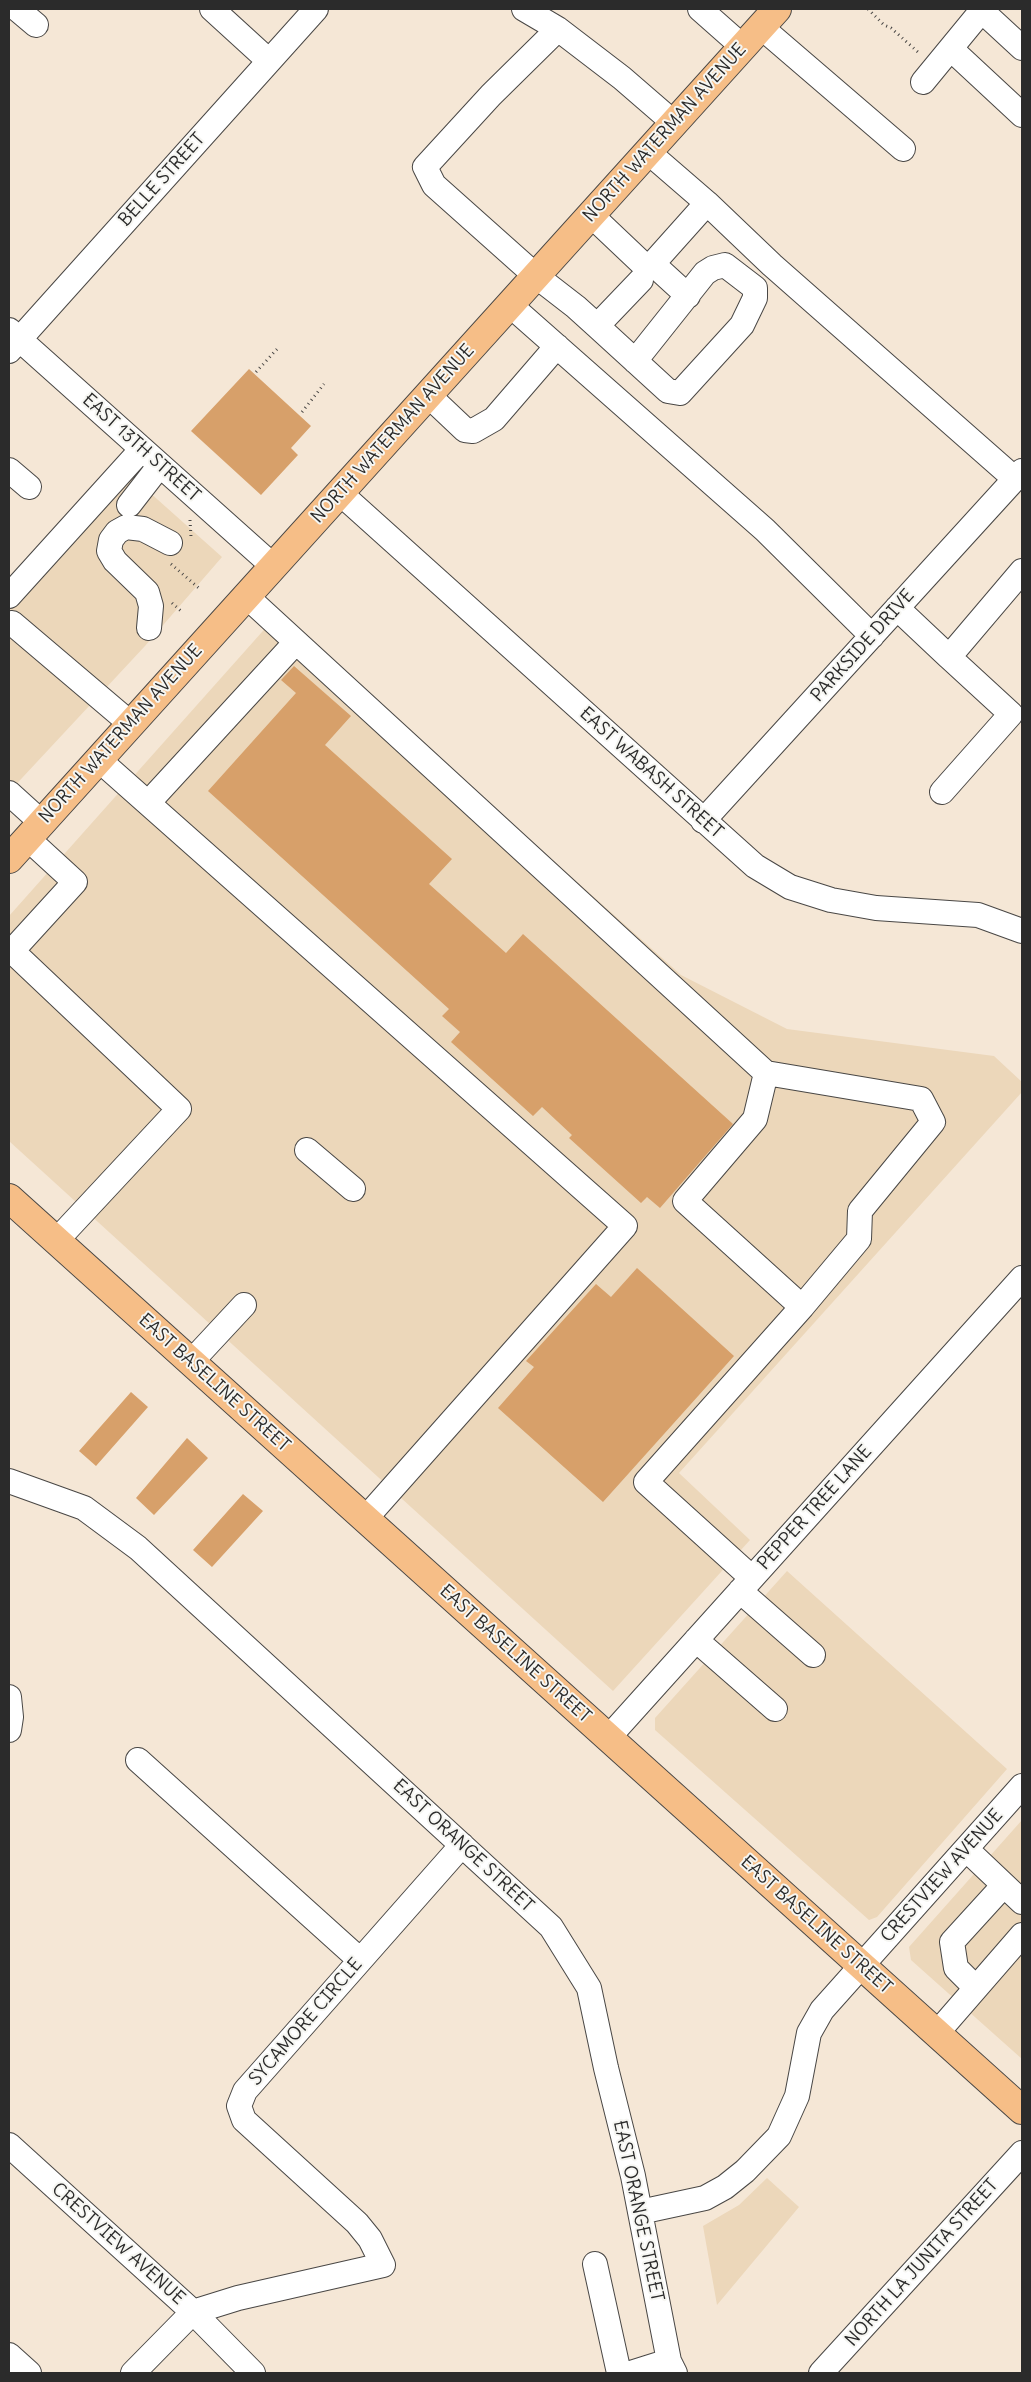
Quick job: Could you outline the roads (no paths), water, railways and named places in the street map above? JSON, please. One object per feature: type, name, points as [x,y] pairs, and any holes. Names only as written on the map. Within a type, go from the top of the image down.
[{"type":"main road","name":"NORTH WATERMAN AVENUE","points":[[9,859],[769,18]]},
{"type":"main road","name":"EAST BASELINE STREET","points":[[9,1198],[1022,2110]]},
{"type":"street","points":[[17,9],[36,25]]},
{"type":"street","points":[[212,9],[269,61]]},
{"type":"street","name":"BELLE STREET","points":[[12,340],[316,9]]},
{"type":"street","points":[[524,9],[558,29],[622,78],[674,123]]},
{"type":"street","points":[[700,9],[743,47]]},
{"type":"street","points":[[923,82],[983,11],[1022,48]]},
{"type":"street","points":[[769,18],[903,149]]},
{"type":"street","points":[[558,29],[491,95],[425,167],[434,185],[536,276],[576,306],[668,391],[680,393],[742,325],[755,298],[755,288],[725,265],[713,268],[705,274],[636,361]]},
{"type":"street","points":[[951,49],[1022,114]]},
{"type":"street","points":[[648,152],[707,203],[772,266],[1019,475]]},
{"type":"street","points":[[597,326],[707,203]]},
{"type":"street","points":[[591,215],[648,269],[647,272],[688,296]]},
{"type":"street","points":[[510,305],[765,530],[872,636]]},
{"type":"street","name":"EAST 13TH STREET","points":[[12,340],[142,449],[273,566]]},
{"type":"street","points":[[428,395],[465,430],[473,431],[494,419],[558,346]]},
{"type":"street","points":[[9,596],[142,449]]},
{"type":"street","points":[[129,505],[160,465]]},
{"type":"street","points":[[9,470],[29,487]]},
{"type":"street","name":"PARKSIDE DRIVE","points":[[703,821],[1019,475]]},
{"type":"street","name":"EAST WABASH STREET","points":[[340,493],[755,866],[790,887],[831,900],[876,908],[978,915],[1022,931]]},
{"type":"street","points":[[149,628],[151,606],[147,592],[115,561],[109,551],[111,540],[117,532],[126,527],[143,529],[170,542]]},
{"type":"street","points":[[949,657],[1022,571]]},
{"type":"street","points":[[246,596],[766,1073],[921,1099],[933,1122],[860,1211],[859,1238],[802,1307],[646,1482],[813,1655]]},
{"type":"street","points":[[897,608],[1011,714],[942,792]]},
{"type":"street","points":[[12,623],[131,724]]},
{"type":"street","points":[[148,803],[296,642]]},
{"type":"street","points":[[98,759],[625,1226],[365,1519]]},
{"type":"street","points":[[9,793],[34,830],[75,882],[12,951],[179,1108],[56,1240]]},
{"type":"street","points":[[766,1073],[755,1119],[686,1201],[802,1307]]},
{"type":"street","points":[[307,1150],[353,1189]]},
{"type":"street","name":"PEPPER TREE LANE","points":[[608,1738],[1022,1278]]},
{"type":"street","points":[[191,1362],[244,1305]]},
{"type":"street","name":"EAST ORANGE STREET","points":[[9,1481],[84,1508],[138,1548],[551,1926],[589,1988],[640,2212],[672,2367]]},
{"type":"street","points":[[696,1640],[775,1709]]},
{"type":"street","points":[[9,1697],[11,1717],[9,1730]]},
{"type":"street","points":[[138,1760],[360,1960]]},
{"type":"street","name":"CRESTVIEW AVENUE","points":[[640,2212],[705,2198],[725,2187],[745,2171],[779,2136],[797,2096],[809,2033],[822,2010],[1022,1786]]},
{"type":"street","name":"SYCAMORE CIRCLE","points":[[383,2265],[370,2239],[357,2223],[244,2120],[239,2106],[245,2091],[462,1845]]},
{"type":"street","points":[[966,1849],[1022,1902]]},
{"type":"street","points":[[976,1988],[956,1968],[952,1942],[1004,1885]]},
{"type":"street","points":[[937,2033],[1022,1935]]},
{"type":"street","name":"CRESTVIEW AVENUE","points":[[9,2145],[193,2312],[238,2298],[383,2265]]},
{"type":"street","name":"NORTH LA JUNITA STREET","points":[[821,2373],[1022,2153]]},
{"type":"street","points":[[595,2264],[619,2373]]},
{"type":"street","points":[[133,2373],[193,2312],[253,2373]]},
{"type":"street","points":[[9,2355],[29,2373]]},
{"type":"street","points":[[631,2373],[672,2367]]}]
